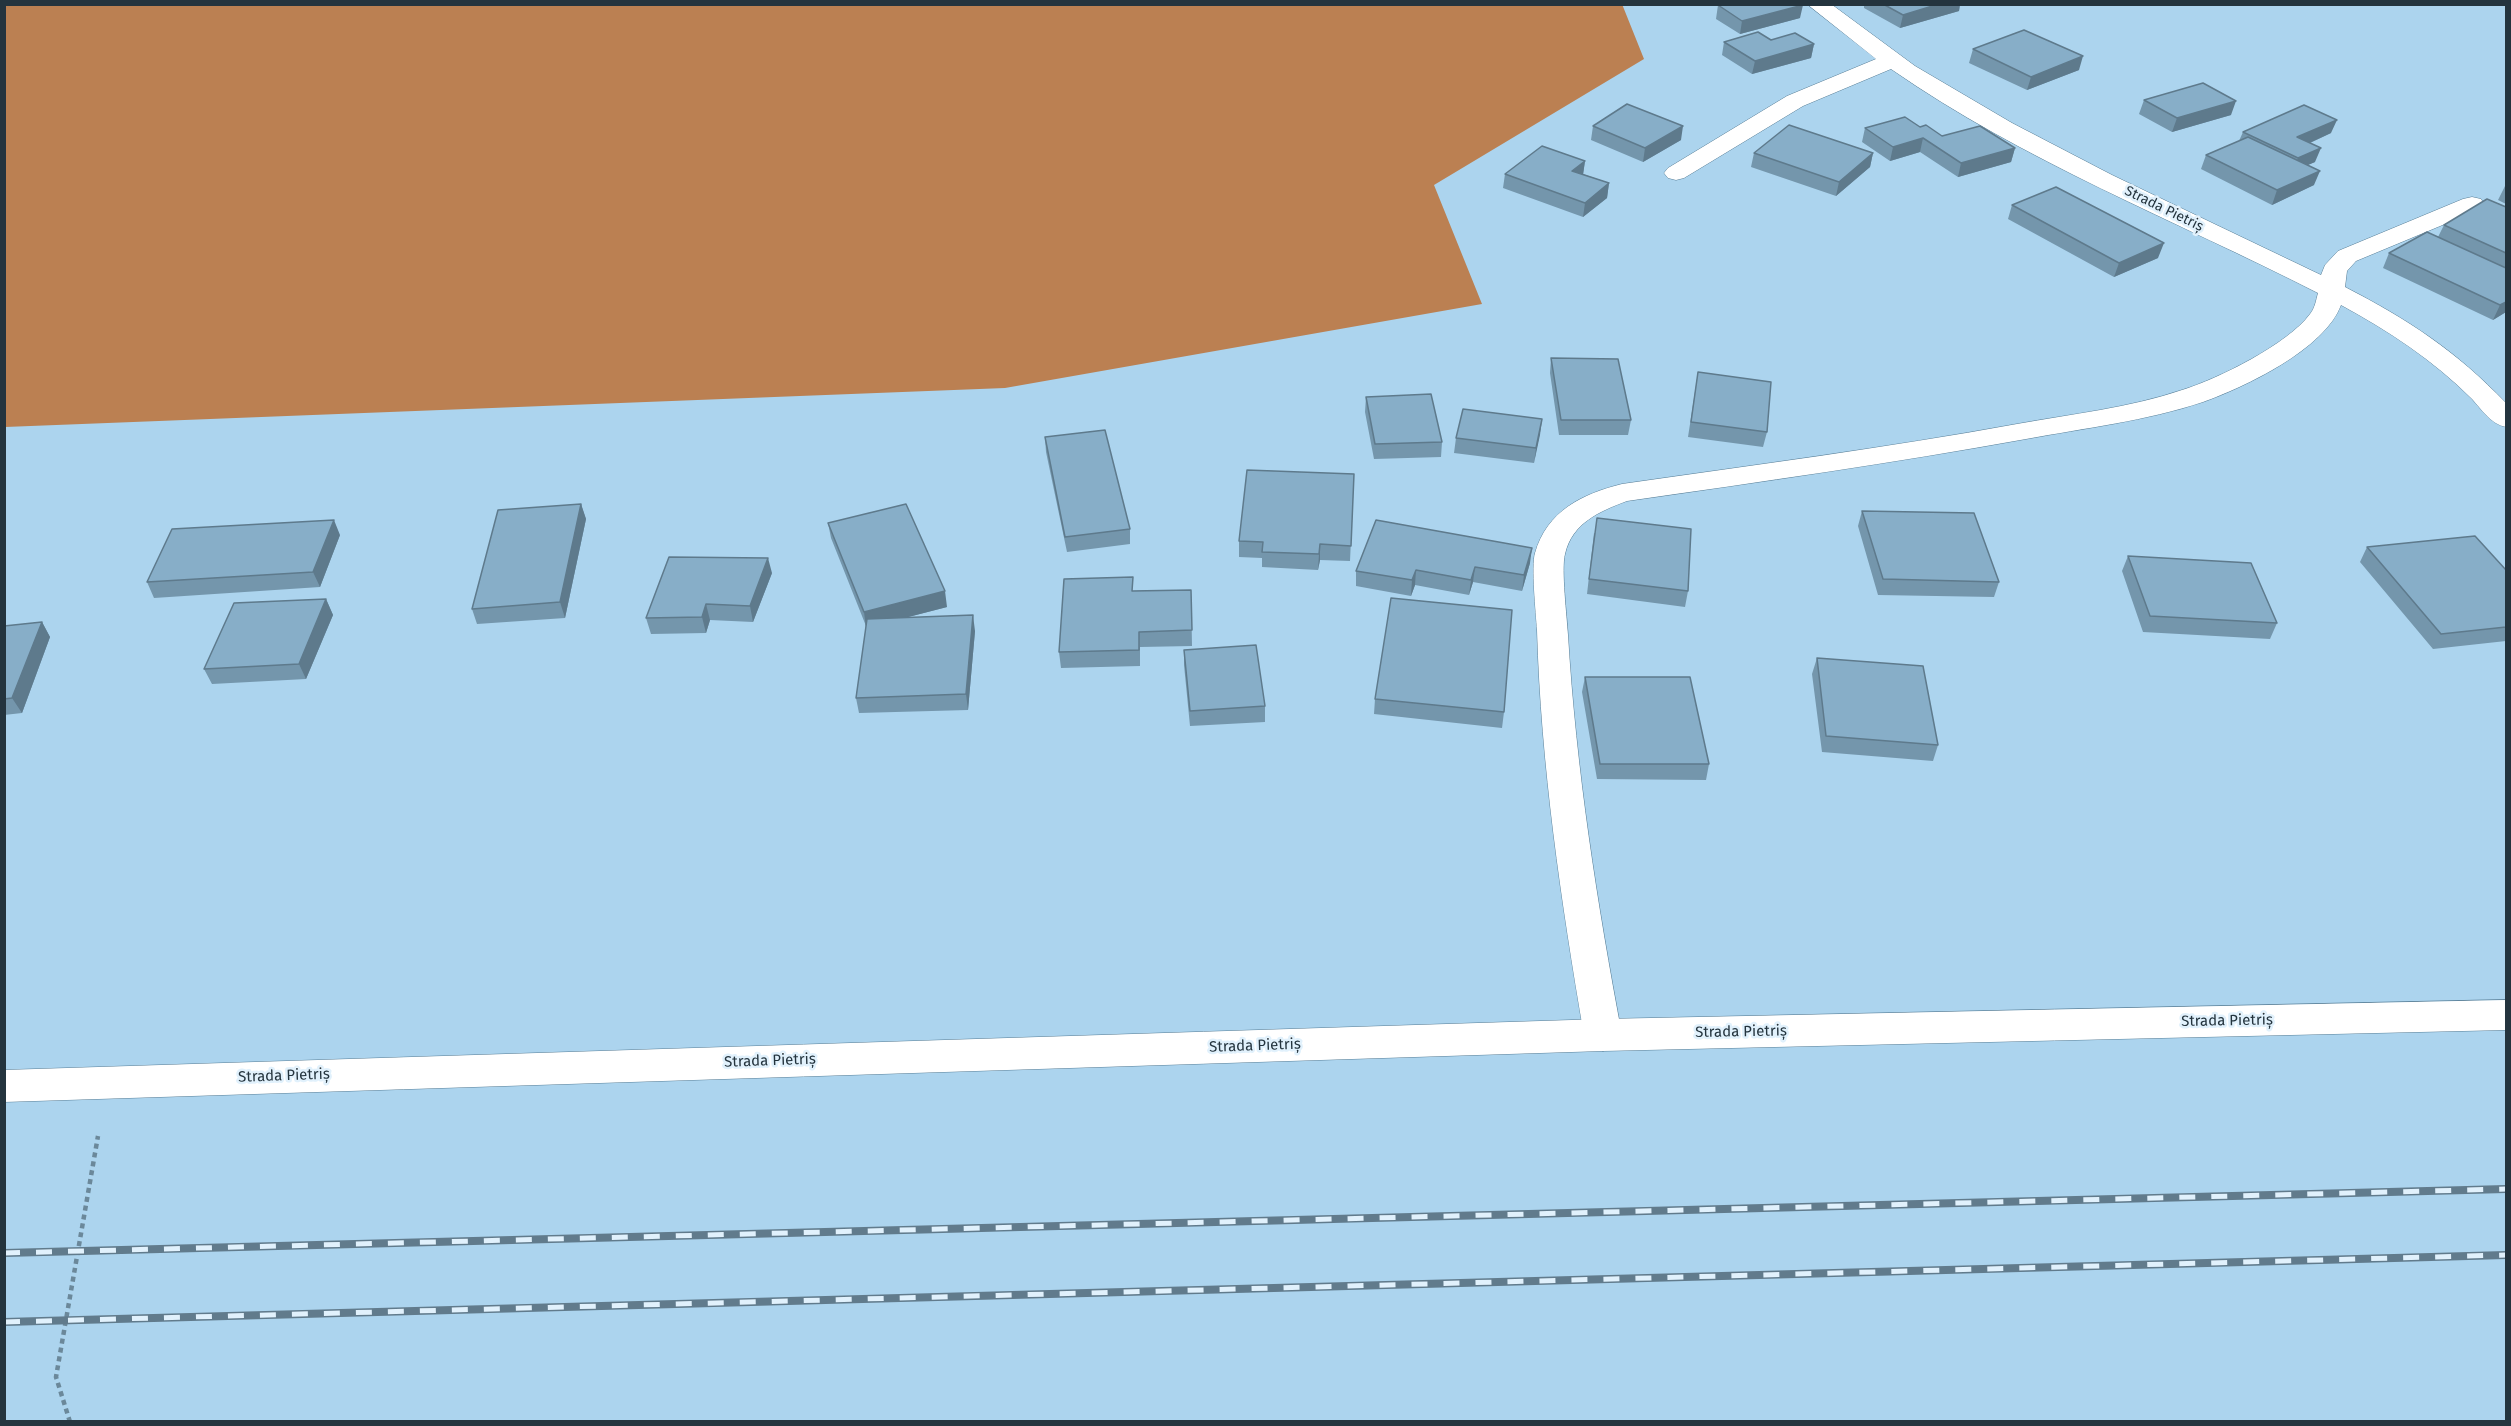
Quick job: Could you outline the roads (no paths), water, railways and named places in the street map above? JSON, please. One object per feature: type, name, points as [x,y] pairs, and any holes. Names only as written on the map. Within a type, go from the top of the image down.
[{"type":"street","name":"Strada Pietriș","points":[[1817,4],[1890,61],[1933,88],[2072,165],[2332,291],[2416,338],[2472,383],[2506,418]]},
{"type":"street","points":[[1676,173],[1795,101],[1890,61]]},
{"type":"street","points":[[1603,1035],[1581,913],[1555,690],[1549,555],[1561,527],[1589,504],[1622,493],[1959,443],[2151,408],[2202,392],[2251,369],[2303,336],[2323,315],[2332,291],[2334,270],[2347,256],[2472,204]]},
{"type":"street","name":"Strada Pietriș","points":[[4,1086],[1603,1035],[2506,1015]]},
{"type":"railway","points":[[4,1253],[2506,1189]]},
{"type":"railway","points":[[4,1322],[2506,1255]]}]
